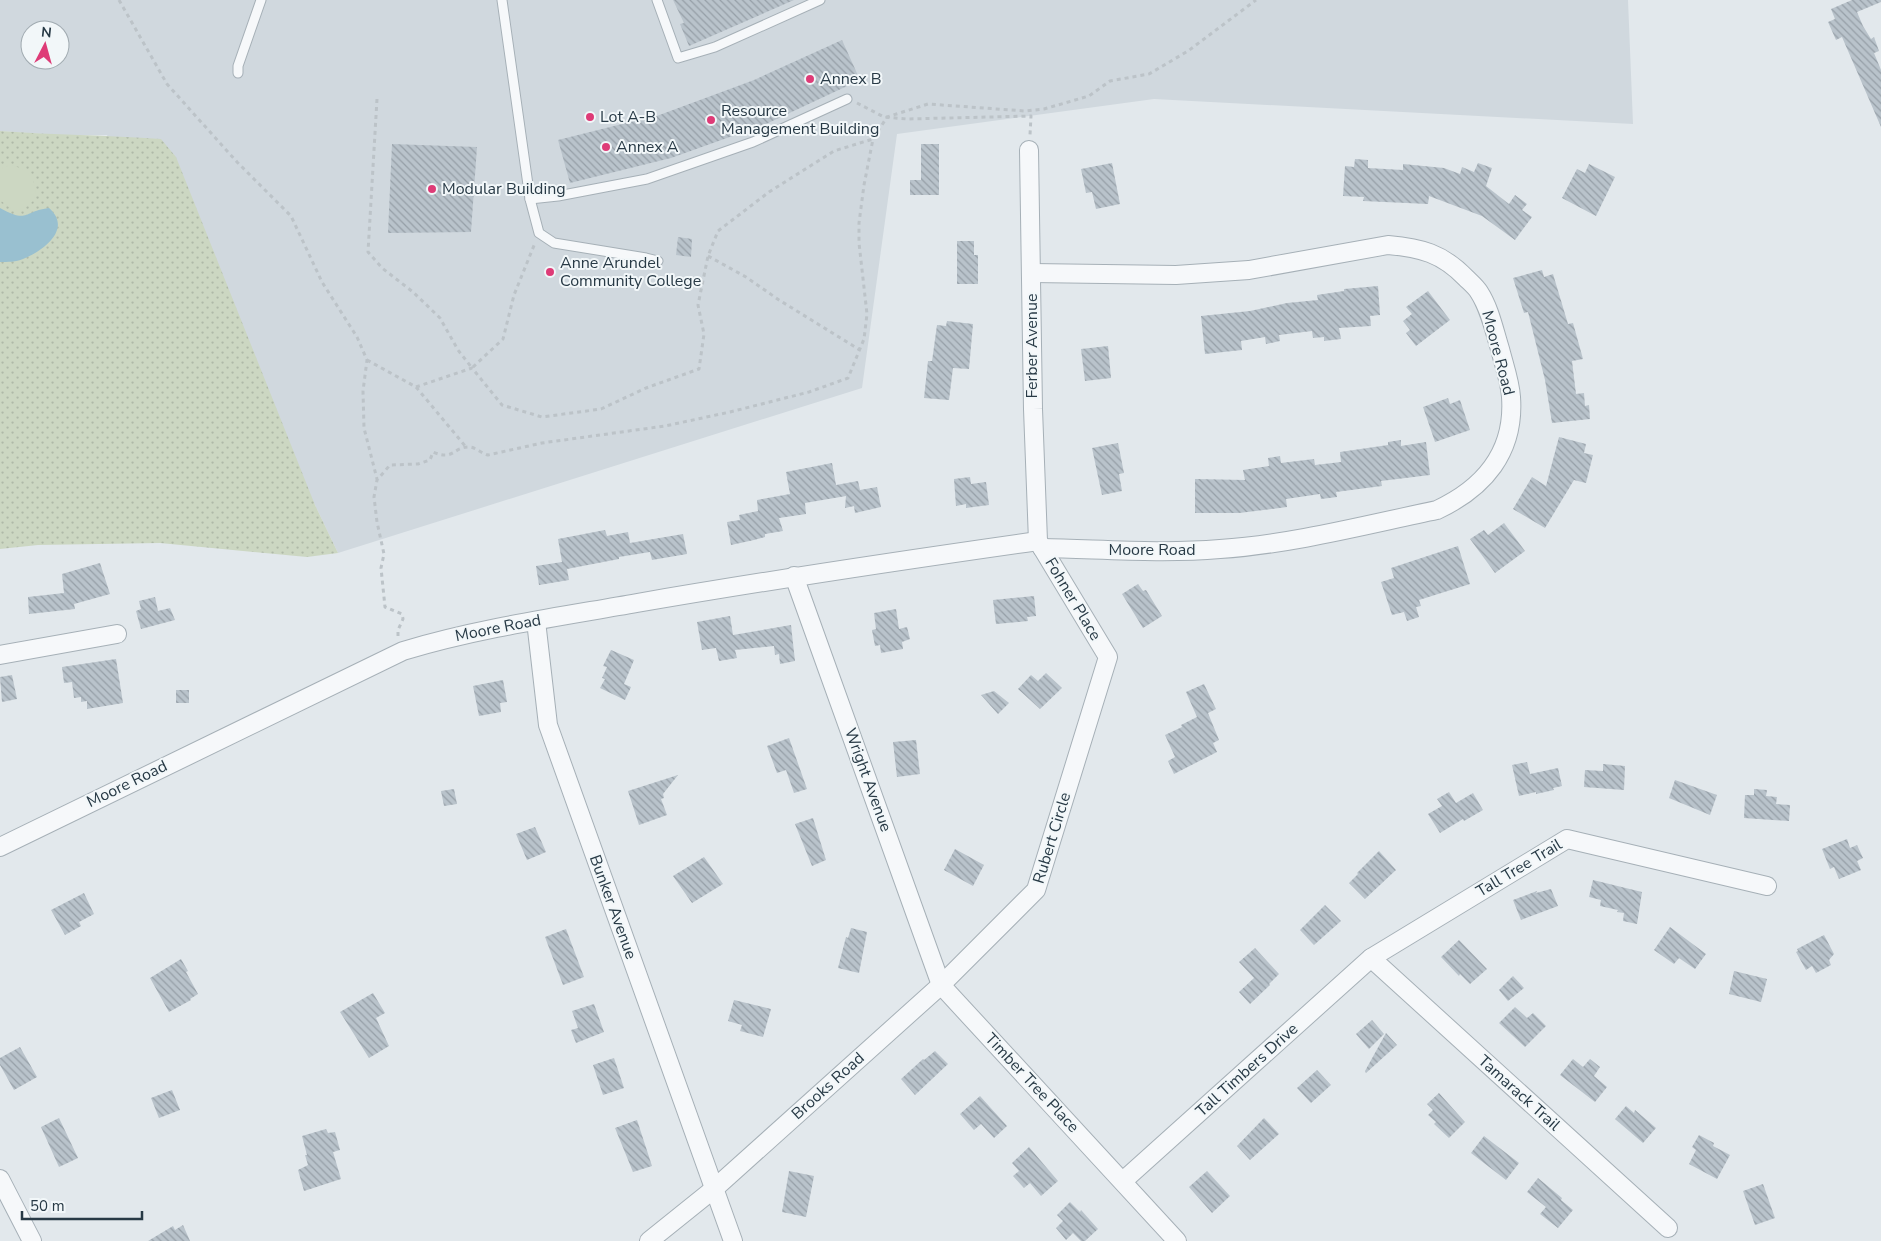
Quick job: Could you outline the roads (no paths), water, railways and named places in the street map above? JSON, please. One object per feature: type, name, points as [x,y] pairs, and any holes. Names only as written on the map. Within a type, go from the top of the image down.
[{"type":"street","name":"Ferber Avenue","points":[[1030,150],[1033,409],[1040,545]]},
{"type":"street","name":"Moore Road","points":[[0,847],[403,651],[439,640],[794,576],[1040,545],[1170,550],[1220,549],[1281,542],[1437,510],[1456,501],[1473,490],[1486,475],[1499,456],[1509,434],[1512,414],[1511,396],[1506,369],[1490,316],[1479,291],[1456,267],[1429,252],[1388,245],[1250,270],[1176,275],[1032,273]]},
{"type":"street","name":"Fohner Place","points":[[1040,545],[1108,658]]},
{"type":"street","name":"Wright Avenue","points":[[794,576],[941,985]]},
{"type":"street","name":"Bunker Avenue","points":[[536,621],[548,725],[733,1241]]},
{"type":"street","points":[[0,655],[117,634]]},
{"type":"street","name":"Rubert Circle","points":[[941,985],[1036,890],[1108,658]]},
{"type":"street","name":"Tall Tree Trail","points":[[1371,958],[1567,839],[1767,886]]},
{"type":"street","name":"Tall Timbers Drive","points":[[1124,1181],[1371,958]]},
{"type":"street","name":"Tamarack Trail","points":[[1371,958],[1668,1228]]},
{"type":"street","name":"Timber Tree Place","points":[[941,985],[1124,1181],[1177,1241]]},
{"type":"street","name":"Brooks Road","points":[[649,1241],[714,1188],[941,985]]},
{"type":"street","points":[[0,1179],[32,1241]]},
{"type":"lane","points":[[238,73],[238,66],[261,0]]},
{"type":"lane","points":[[502,0],[530,199],[538,233],[554,244],[658,261]]},
{"type":"lane","points":[[657,0],[678,58],[715,46],[820,0]]},
{"type":"lane","points":[[530,199],[558,196],[647,179],[753,142],[847,98]]},
{"type":"water","points":[[0,208],[21,216],[49,208],[56,216],[57,231],[39,251],[18,261],[0,262]]},
{"type":"place","name":"Annex B","points":[[810,79]]},
{"type":"place","name":"Lot A-B","points":[[590,117]]},
{"type":"place","name":"Resource Management Building","points":[[711,120]]},
{"type":"place","name":"Annex A","points":[[606,147]]},
{"type":"place","name":"Modular Building","points":[[432,189]]},
{"type":"place","name":"Anne Arundel Community College","points":[[550,272]]}]
